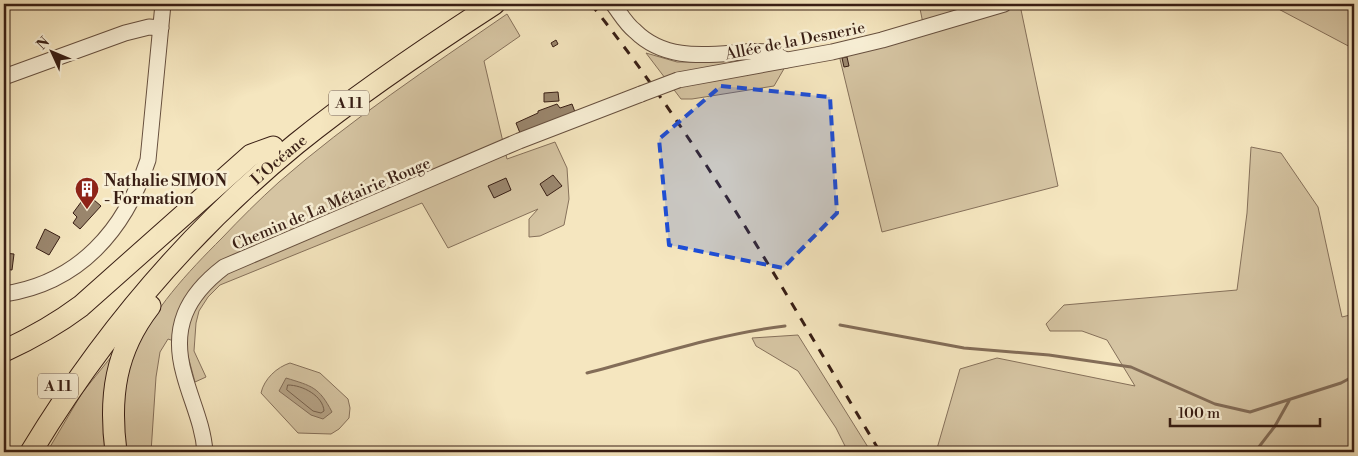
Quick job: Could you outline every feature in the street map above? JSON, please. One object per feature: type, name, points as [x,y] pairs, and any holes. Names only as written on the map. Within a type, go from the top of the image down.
[{"type":"highway","name":"L’Océane","points":[[16,452],[71,368],[134,286],[202,213],[273,147],[340,94],[470,4]]},
{"type":"highway","name":"L’Océane","points":[[31,452],[60,405],[114,331],[150,288],[216,216],[270,167],[328,119],[396,69],[494,4]]},
{"type":"highway","points":[[4,351],[33,337],[81,306],[251,155],[273,147]]},
{"type":"highway","points":[[116,452],[112,404],[115,384],[125,350],[133,332],[147,310],[207,238],[216,216]]},
{"type":"street","points":[[4,294],[46,282],[81,262],[116,228],[129,206],[141,181],[148,160],[163,4]]},
{"type":"street","points":[[613,4],[634,31],[655,46],[675,54],[711,55],[754,51],[773,53],[786,60]]},
{"type":"street","name":"Allée de la Desnerie","points":[[641,94],[678,80],[832,52],[882,40],[1004,4]]},
{"type":"street","points":[[4,77],[125,32],[149,27],[161,28]]},
{"type":"street","name":"Chemin de La Métairie Rouge","points":[[205,452],[200,421],[180,359],[179,333],[191,300],[212,276],[224,267],[518,141],[641,94]]},
{"type":"highlighted area","points":[[721,86],[830,97],[837,213],[783,268],[669,245],[659,139]]},
{"type":"shaded area","points":[[919,4],[1023,4],[1020,5],[1058,186],[882,232],[839,55],[925,33]]},
{"type":"shaded area","points":[[1269,4],[1354,4],[1354,49]]},
{"type":"shaded area","points":[[507,14],[520,36],[484,61],[507,159],[555,142],[567,168],[569,199],[564,225],[540,236],[529,237],[529,219],[538,209],[448,248],[422,203],[220,285],[208,297],[199,311],[196,323],[194,351],[206,377],[195,382],[185,345],[168,339],[160,352],[156,377],[151,452],[47,452],[82,393],[111,357],[133,355],[150,322],[172,292],[264,196],[306,159],[362,116]]},
{"type":"shaded area","points":[[646,53],[677,62],[712,62],[743,58],[785,67],[774,86],[692,99],[681,99]]},
{"type":"shaded area","points":[[1251,147],[1281,153],[1318,207],[1342,317],[1354,314],[1354,452],[936,452],[960,369],[997,358],[1135,386],[1107,340],[1082,331],[1050,331],[1046,324],[1064,305],[1237,290],[1247,213]]},
{"type":"shaded area","points":[[798,335],[871,452],[848,452],[836,428],[798,371],[756,346],[752,338]]},
{"type":"shaded area","points":[[290,363],[320,373],[348,399],[350,408],[349,418],[339,429],[331,434],[298,433],[261,393],[265,383],[272,374],[280,367]]},
{"type":"water","points":[[286,378],[302,383],[319,392],[332,412],[323,419],[311,415],[279,391]]},
{"type":"building","points":[[556,40],[558,44],[553,47],[551,43]]},
{"type":"building","points":[[847,57],[849,66],[844,67],[842,58]]},
{"type":"building","points":[[558,92],[559,101],[544,102],[544,93]]},
{"type":"building","points":[[557,104],[560,108],[572,104],[575,112],[520,133],[516,123],[538,113],[538,111]]},
{"type":"building","points":[[553,175],[562,186],[547,196],[540,184]]},
{"type":"building","points":[[506,178],[511,190],[494,198],[488,186]]},
{"type":"building","name":"Nathalie SIMON - Formation","points":[[87,194],[101,206],[80,229],[73,223],[77,217],[73,213]]},
{"type":"building","points":[[45,229],[60,237],[49,255],[36,248]]},
{"type":"building","points":[[4,253],[14,254],[12,270],[4,269]]},
{"type":"waterway","points":[[840,325],[964,348],[1049,355],[1131,367],[1215,404],[1250,412],[1341,383],[1354,376]]},
{"type":"waterway","points":[[587,373],[735,334],[785,326]]},
{"type":"waterway","points":[[1255,452],[1275,426],[1289,401]]},
{"type":"railway","points":[[591,4],[632,57],[707,167],[778,280],[880,452]]},
{"type":"place","name":"Nathalie SIMON - Formation","points":[[87,210]]}]
